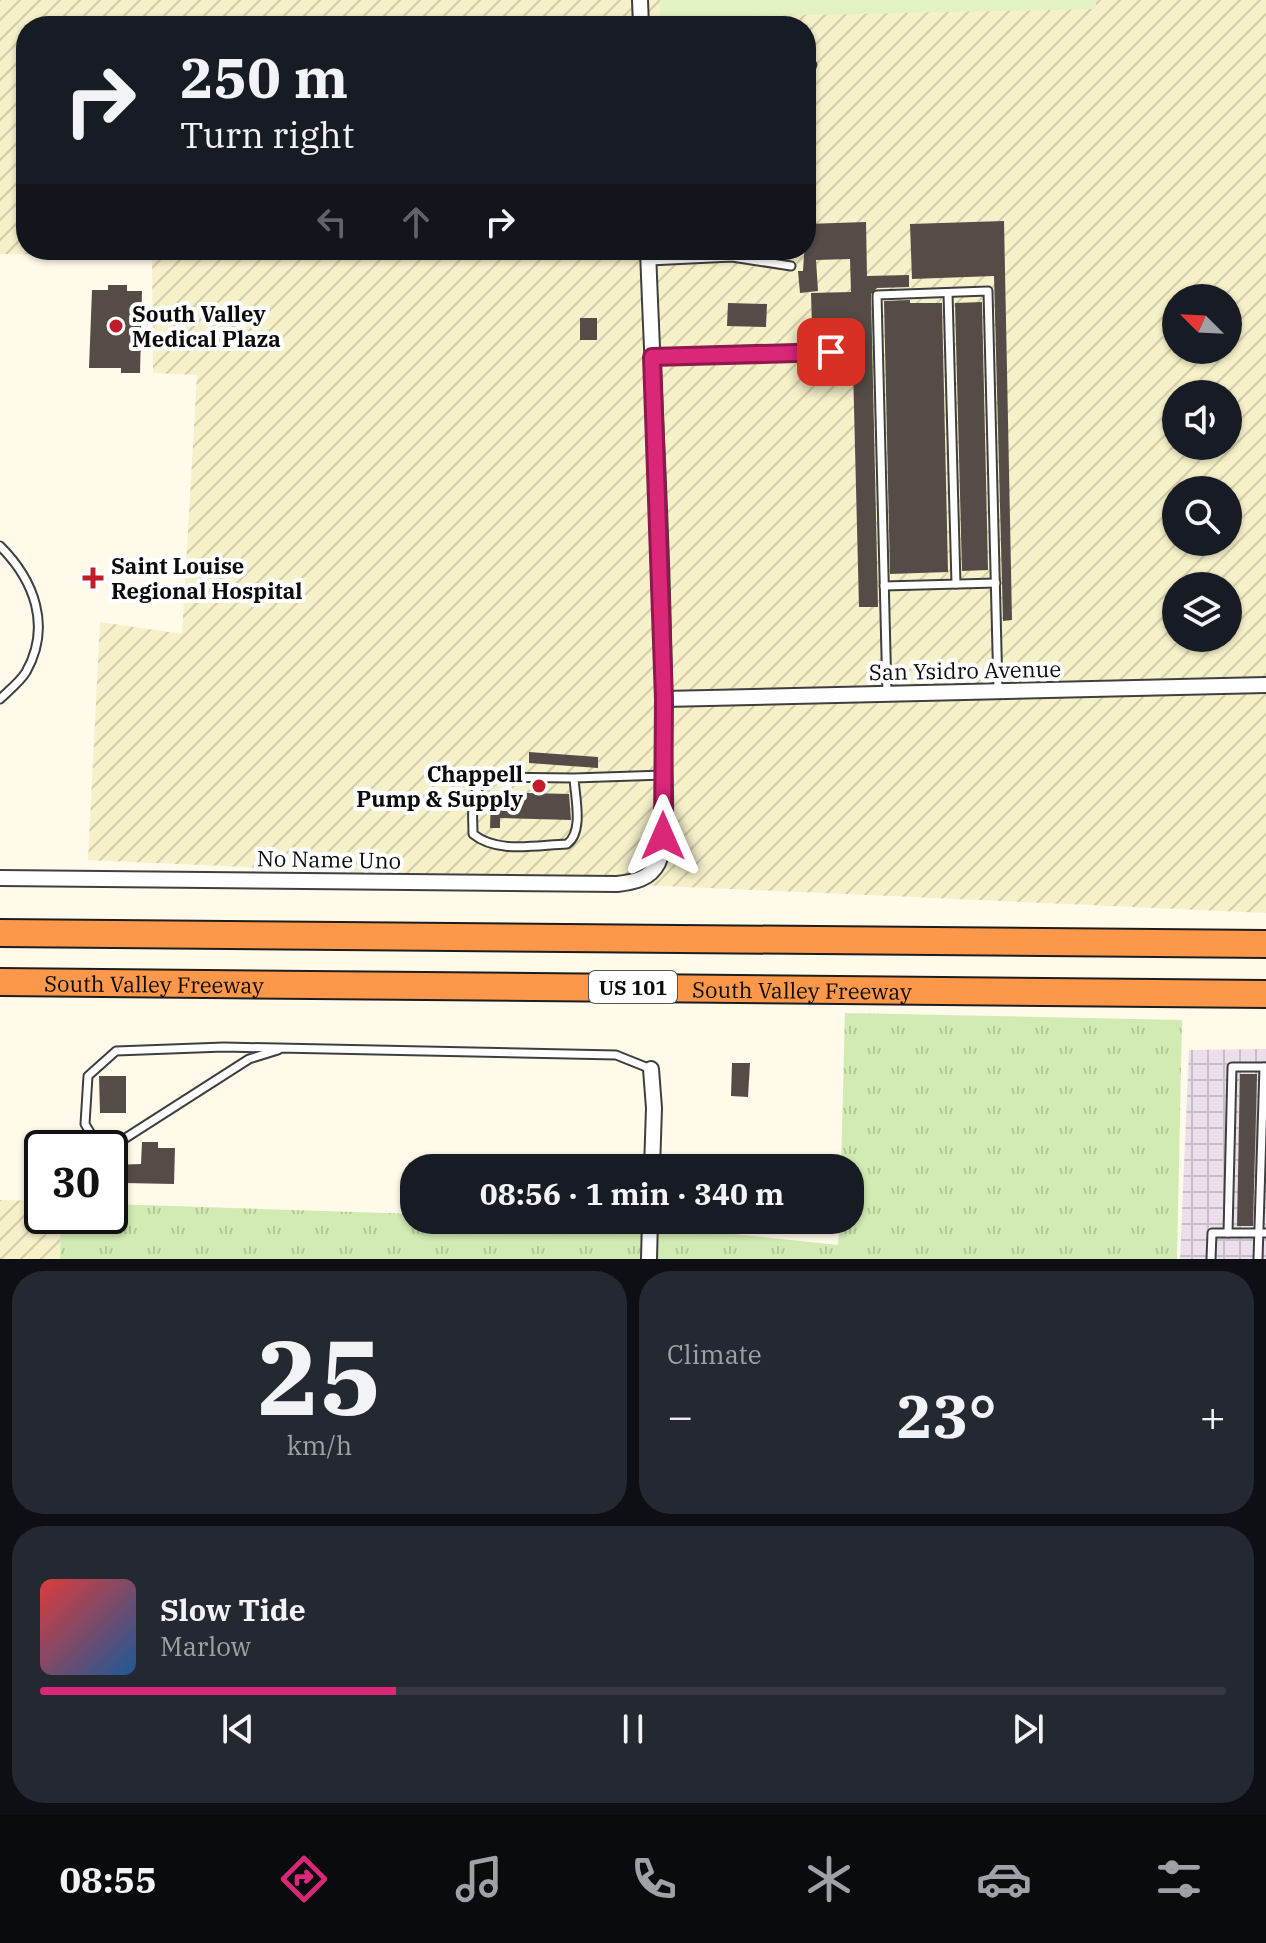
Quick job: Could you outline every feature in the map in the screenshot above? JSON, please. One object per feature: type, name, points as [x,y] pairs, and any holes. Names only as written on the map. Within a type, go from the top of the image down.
[{"type":"highway","name":"US 101","points":[[0,933],[1266,944]]},
{"type":"highway","name":"South Valley Freeway","points":[[0,982],[1266,994]]},
{"type":"street","points":[[649,260],[664,775]]},
{"type":"street","name":"San Ysidro Avenue","points":[[664,699],[1266,685]]},
{"type":"street","name":"No Name Uno","points":[[0,878],[617,884],[644,878],[653,871],[659,860],[663,836],[664,775]]},
{"type":"street","points":[[651,1069],[652,1154]]},
{"type":"street","points":[[649,1259],[650,1234]]},
{"type":"lane","points":[[752,260],[791,266]]},
{"type":"lane","points":[[887,694],[877,295],[988,291],[998,691]]},
{"type":"lane","points":[[948,293],[956,584]]},
{"type":"lane","points":[[652,357],[831,352]]},
{"type":"lane","points":[[0,546],[16,562],[32,589],[40,619],[36,648],[25,673],[0,699]]},
{"type":"lane","points":[[884,586],[996,583]]},
{"type":"lane","points":[[574,778],[577,828],[573,839],[567,844],[494,846],[473,834],[473,793],[481,782],[491,777],[664,775]]},
{"type":"lane","points":[[278,1050],[249,1059],[124,1139],[94,1139],[85,1124],[88,1076],[116,1051],[224,1047],[616,1055],[651,1069]]},
{"type":"lane","points":[[1228,1233],[1232,1067],[1265,1067],[1262,1233],[1258,1259]]},
{"type":"lane","points":[[1211,1259],[1212,1233],[1262,1233]]},
{"type":"shaded area","points":[[0,0],[1266,0],[1266,913],[88,860],[100,622],[182,634],[197,375],[153,373],[152,260],[816,260],[816,16],[16,16],[16,254],[0,254]]},
{"type":"shaded area","points":[[1266,1049],[1266,1259],[1180,1259],[1189,1050]]},
{"type":"shaded area","points":[[0,1200],[24,1201],[24,1234],[61,1234],[60,1259],[0,1259]]},
{"type":"green space","points":[[660,0],[1096,0],[1096,9],[660,16]]},
{"type":"green space","points":[[845,1013],[1182,1020],[1177,1259],[60,1259],[61,1234],[128,1234],[128,1205],[400,1214],[400,1234],[734,1234],[838,1245],[839,1234],[864,1234],[864,1154],[841,1154]]},
{"type":"building","points":[[1004,221],[1012,620],[1003,621],[994,276],[912,279],[910,224]]},
{"type":"building","points":[[866,222],[867,276],[909,275],[909,287],[877,288],[871,294],[878,607],[859,607],[852,327],[812,328],[811,293],[851,292],[850,259],[816,260],[816,224]]},
{"type":"building","points":[[804,260],[816,260],[818,291],[800,293],[798,271],[803,271]]},
{"type":"building","name":"South Valley Medical Plaza","points":[[108,285],[127,285],[127,291],[142,291],[140,373],[121,373],[121,368],[89,368],[92,290],[108,290]]},
{"type":"building","points":[[910,300],[910,303],[942,303],[948,572],[890,574],[884,301]]},
{"type":"building","points":[[982,302],[988,570],[962,571],[955,303]]},
{"type":"building","points":[[728,303],[767,304],[766,327],[727,326]]},
{"type":"building","points":[[580,318],[597,318],[597,340],[580,340]]},
{"type":"building","points":[[529,752],[598,757],[598,768],[529,763]]},
{"type":"building","points":[[491,792],[569,794],[571,820],[500,818],[500,828],[490,828]]},
{"type":"building","points":[[732,1063],[750,1063],[748,1097],[731,1096]]},
{"type":"building","points":[[1240,1074],[1257,1074],[1253,1226],[1237,1226]]},
{"type":"building","points":[[99,1076],[126,1076],[126,1113],[100,1113]]},
{"type":"building","points":[[142,1142],[158,1142],[158,1148],[175,1148],[174,1184],[128,1183],[128,1164],[141,1164]]},
{"type":"place","name":"South Valley Medical Plaza","points":[[116,326]]},
{"type":"place","name":"Saint Louise Regional Hospital","points":[[93,578]]},
{"type":"place","name":"Chappell Pump & Supply","points":[[539,786]]},
{"type":"route","points":[[663,836],[664,699],[652,357],[831,352]]}]
